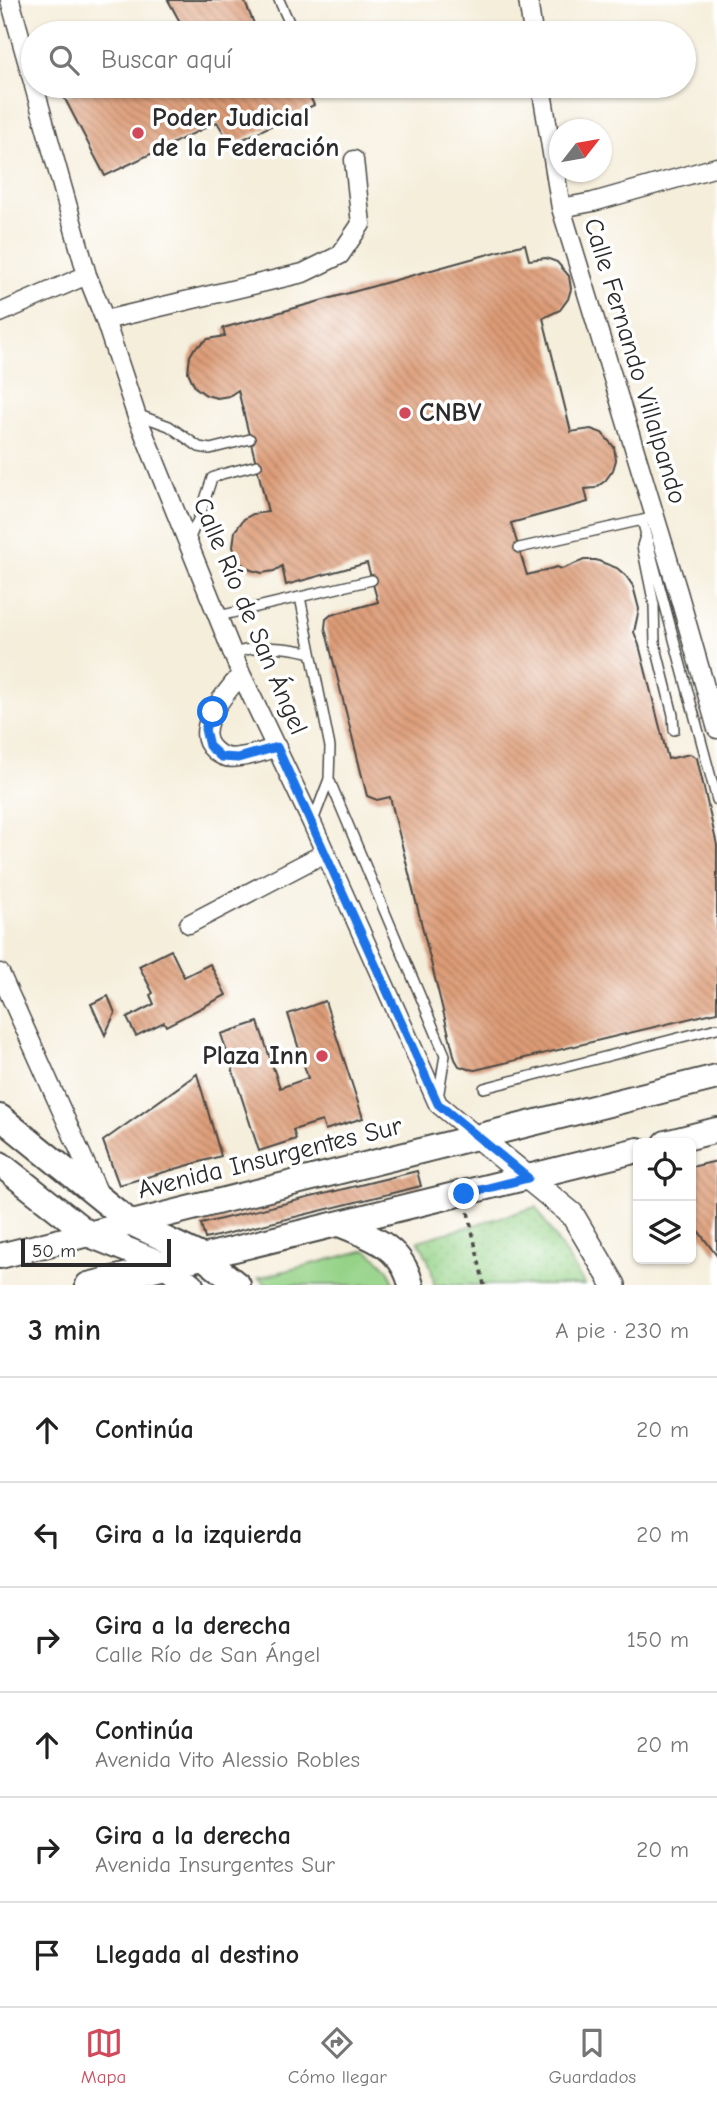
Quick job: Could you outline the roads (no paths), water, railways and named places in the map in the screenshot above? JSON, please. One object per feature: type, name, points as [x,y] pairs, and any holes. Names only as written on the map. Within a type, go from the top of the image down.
[{"type":"main road","name":"Avenida Insurgentes Sur","points":[[0,1256],[717,1077]]},
{"type":"main road","points":[[0,1117],[131,1223],[203,1257],[238,1285]]},
{"type":"main road","points":[[686,1138],[717,1130]]},
{"type":"main road","points":[[88,1285],[633,1151]]},
{"type":"main road","points":[[0,1164],[90,1235],[167,1266],[191,1285]]},
{"type":"main road","points":[[46,1202],[58,1196],[66,1187],[68,1172]]},
{"type":"main road","points":[[339,1224],[373,1237],[399,1256],[411,1285]]},
{"type":"street","name":"Calle Río de San Ángel","points":[[10,0],[21,38]]},
{"type":"street","points":[[528,0],[531,21]]},
{"type":"street","name":"Calle Río de San Ángel","points":[[38,98],[87,275],[136,414],[233,653],[438,1104],[478,1137]]},
{"type":"street","name":"Calle Fernando Villalpando","points":[[543,98],[561,208],[648,518],[717,729]]},
{"type":"street","points":[[105,320],[303,273],[341,255],[361,224],[354,160]]},
{"type":"street","points":[[561,208],[593,202],[717,167]]},
{"type":"street","points":[[0,313],[87,275]]},
{"type":"street","points":[[242,674],[213,712],[205,729],[209,746],[221,757],[238,758],[277,747]]},
{"type":"street","points":[[189,924],[325,853]]},
{"type":"street","points":[[0,973],[102,1200]]},
{"type":"street","points":[[478,1137],[572,1214],[614,1285]]},
{"type":"lane","points":[[279,0],[289,21]]},
{"type":"lane","points":[[136,414],[169,426],[199,447],[210,449],[250,439]]},
{"type":"lane","points":[[188,542],[203,508],[212,478],[257,465]]},
{"type":"lane","points":[[519,548],[648,518],[642,546],[653,605],[655,643],[673,715],[674,730]]},
{"type":"lane","points":[[645,534],[717,800]]},
{"type":"lane","points":[[219,616],[372,580]]},
{"type":"lane","points":[[300,597],[330,747],[329,779],[312,823]]},
{"type":"lane","points":[[233,653],[276,646],[311,653]]},
{"type":"lane","points":[[329,779],[445,1055],[438,1104]]},
{"type":"lane","points":[[484,1088],[717,1028]]},
{"type":"place","name":"Poder Judicial de la Federación","points":[[138,133]]},
{"type":"place","name":"CNBV","points":[[405,413]]},
{"type":"place","name":"Plaza Inn","points":[[322,1056]]}]
